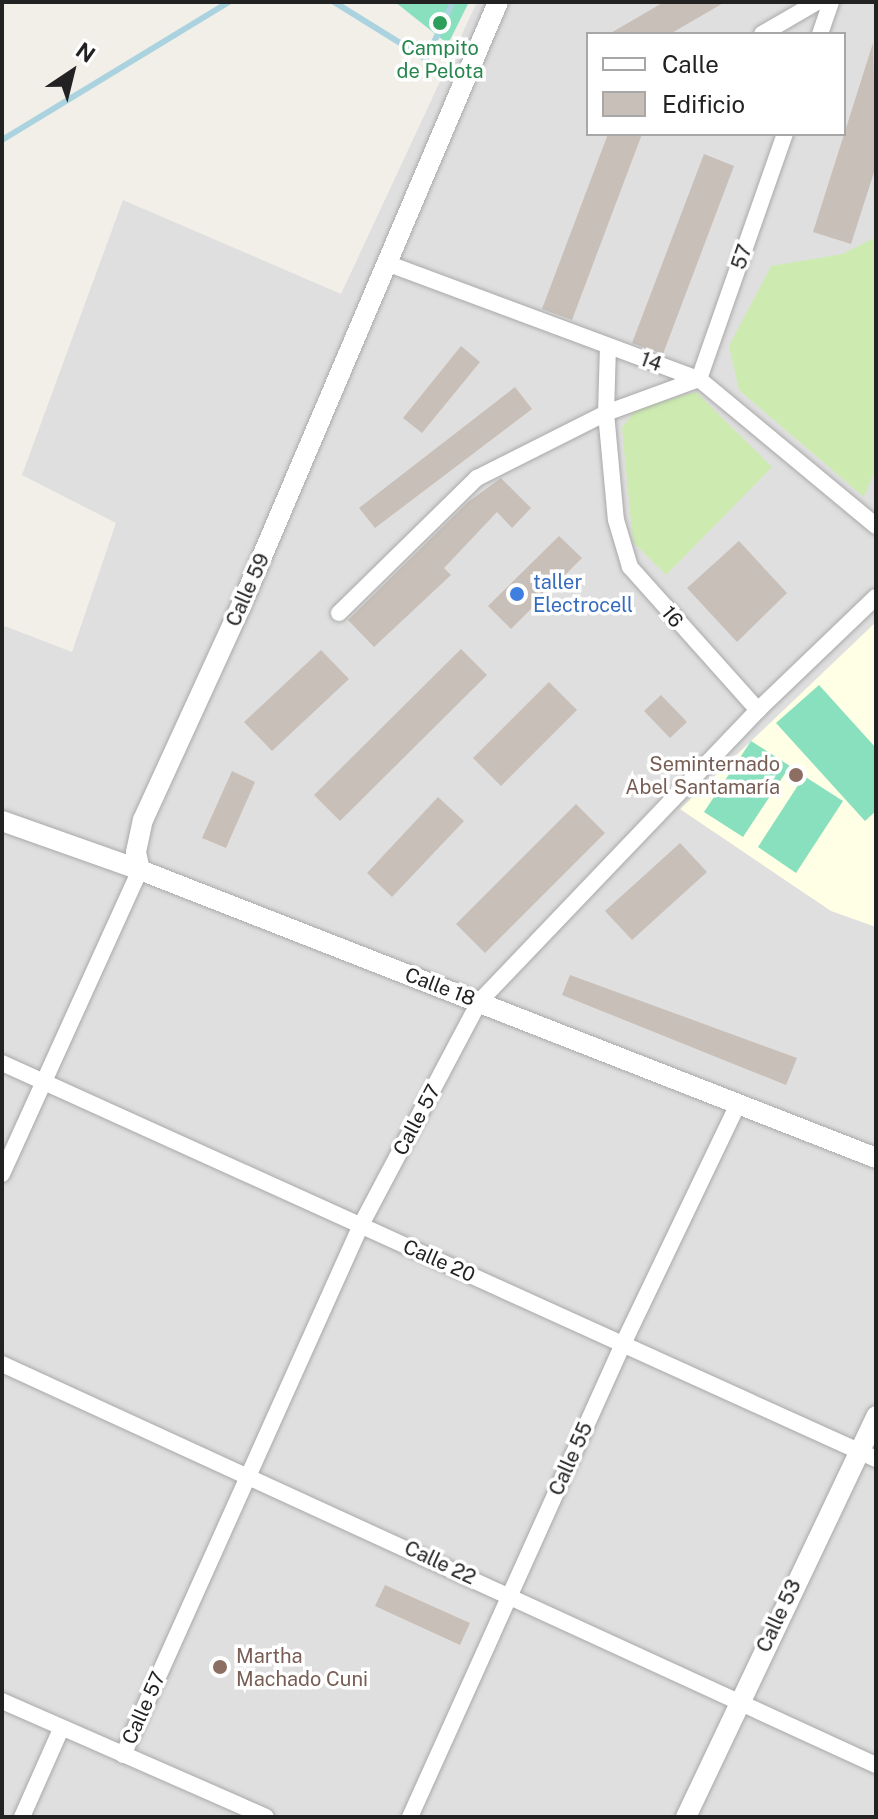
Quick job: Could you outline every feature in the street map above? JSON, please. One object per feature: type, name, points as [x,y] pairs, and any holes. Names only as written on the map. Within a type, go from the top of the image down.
[{"type":"street","name":"Calle 59","points":[[2,1174],[140,870],[136,852],[143,820],[389,264],[498,2]]},
{"type":"street","points":[[765,32],[817,2]]},
{"type":"street","points":[[821,32],[831,2]]},
{"type":"street","name":"57","points":[[699,379],[784,136]]},
{"type":"street","name":"14","points":[[389,264],[699,379],[876,526]]},
{"type":"street","name":"16","points":[[608,346],[606,413],[616,520],[630,567],[758,710]]},
{"type":"street","points":[[339,613],[477,478],[606,413],[699,379]]},
{"type":"street","name":"Calle 57","points":[[123,1755],[361,1225],[479,1002],[758,710],[876,597]]},
{"type":"street","name":"Calle 18","points":[[2,821],[140,870],[876,1158]]},
{"type":"street","name":"Calle 20","points":[[2,1063],[868,1455]]},
{"type":"street","name":"Calle 55","points":[[410,1817],[623,1344],[738,1104]]},
{"type":"street","name":"Calle 22","points":[[2,1364],[876,1765]]},
{"type":"street","name":"Calle 53","points":[[686,1817],[738,1703],[868,1455],[876,1416]]},
{"type":"street","points":[[2,1701],[123,1755],[232,1810],[266,1817]]},
{"type":"street","points":[[22,1817],[61,1729]]},
{"type":"shaded area","points":[[477,2],[876,2],[876,1817],[2,1817],[2,625],[72,652],[116,523],[22,475],[123,200],[341,294]]},
{"type":"shaded area","name":"Seminternado Abel Santamaría","points":[[876,622],[876,927],[831,911],[680,809]]},
{"type":"green space","name":"Campito de Pelota","points":[[395,2],[469,2],[448,44]]},
{"type":"green space","points":[[876,237],[876,467],[864,497],[739,390],[729,346],[771,266],[843,254]]},
{"type":"green space","points":[[696,392],[772,467],[666,575],[633,542],[622,428],[636,409]]},
{"type":"green space","points":[[819,685],[876,748],[876,811],[865,821],[776,723]]},
{"type":"green space","points":[[751,741],[790,766],[743,837],[704,812]]},
{"type":"green space","points":[[804,776],[843,801],[796,873],[758,847]]},
{"type":"building","points":[[664,2],[725,2],[673,32],[612,32]]},
{"type":"building","points":[[873,43],[876,166],[851,244],[813,232],[846,136]]},
{"type":"building","points":[[607,136],[641,136],[572,320],[542,309]]},
{"type":"building","points":[[704,154],[734,166],[663,354],[632,343]]},
{"type":"building","points":[[461,346],[480,362],[422,433],[403,418]]},
{"type":"building","points":[[515,387],[532,409],[375,528],[359,508]]},
{"type":"building","points":[[501,478],[531,508],[512,528],[497,512],[444,568],[451,575],[374,647],[348,620],[468,502]]},
{"type":"building","points":[[559,536],[582,558],[511,629],[488,606]]},
{"type":"building","points":[[739,541],[787,593],[737,642],[687,588]]},
{"type":"building","points":[[461,649],[487,675],[340,821],[314,795]]},
{"type":"building","points":[[321,650],[349,679],[272,751],[244,722]]},
{"type":"building","points":[[549,682],[577,710],[501,786],[473,758]]},
{"type":"building","points":[[661,695],[687,722],[670,738],[644,711]]},
{"type":"building","points":[[232,771],[255,782],[226,848],[202,838]]},
{"type":"building","points":[[438,797],[464,821],[392,897],[367,873]]},
{"type":"building","points":[[576,804],[605,833],[485,953],[456,924]]},
{"type":"building","points":[[680,843],[707,872],[632,940],[605,911]]},
{"type":"building","points":[[570,975],[797,1058],[786,1085],[562,995]]},
{"type":"building","points":[[385,1585],[470,1623],[460,1645],[375,1606]]},
{"type":"waterway","points":[[2,140],[229,2]]},
{"type":"waterway","points":[[334,2],[426,59],[453,2]]},
{"type":"place","name":"Campito de Pelota","points":[[440,23]]},
{"type":"place","name":"taller Electrocell","points":[[517,594]]},
{"type":"place","name":"Seminternado Abel Santamaría","points":[[796,775]]},
{"type":"place","name":"Martha Machado Cuni","points":[[220,1667]]}]
